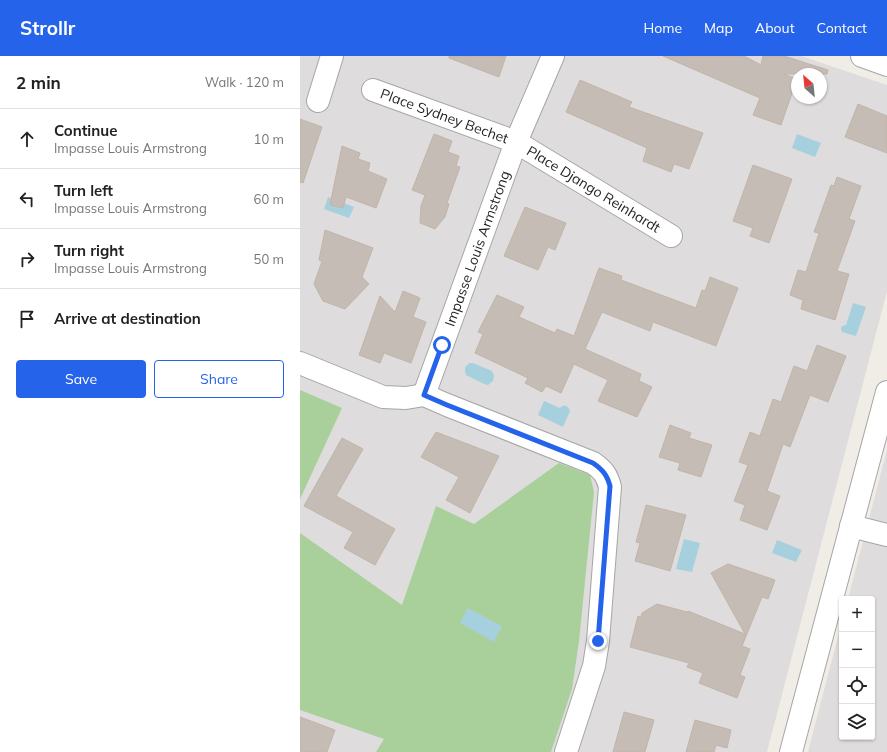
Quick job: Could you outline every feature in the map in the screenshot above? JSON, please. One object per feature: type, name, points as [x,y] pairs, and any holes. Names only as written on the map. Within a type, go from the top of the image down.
[{"type":"street","points":[[318,101],[332,56]]},
{"type":"street","name":"Impasse Louis Armstrong","points":[[424,395],[516,142],[553,56]]},
{"type":"street","points":[[862,56],[887,65]]},
{"type":"street","name":"Place Sydney Bechet","points":[[374,90],[516,142]]},
{"type":"street","name":"Place Django Reinhardt","points":[[516,142],[671,236]]},
{"type":"street","points":[[300,363],[383,397],[406,398],[424,395],[593,463],[601,469],[607,477],[610,486],[598,641],[594,666],[566,752]]},
{"type":"street","points":[[791,752],[887,392]]},
{"type":"street","points":[[851,526],[887,535]]},
{"type":"shaded area","points":[[300,56],[801,56],[887,85],[887,291],[767,752],[300,752]]},
{"type":"shaded area","points":[[887,450],[887,752],[808,752],[839,633],[839,740],[875,740],[875,596],[849,596]]},
{"type":"green space","points":[[300,390],[342,408],[300,499]]},
{"type":"green space","points":[[559,463],[590,475],[594,492],[579,641],[572,689],[551,752],[376,752],[384,739],[300,710],[300,533],[402,605],[436,506],[474,524]]},
{"type":"water","points":[[797,134],[821,143],[815,157],[792,148]]},
{"type":"water","points":[[328,197],[354,207],[349,218],[324,209]]},
{"type":"water","points":[[853,303],[866,307],[856,336],[842,332],[841,329],[842,326],[846,325]]},
{"type":"water","points":[[470,363],[492,371],[494,376],[493,381],[488,385],[466,375],[465,367]]},
{"type":"water","points":[[544,401],[560,408],[564,405],[568,408],[570,411],[563,427],[538,415]]},
{"type":"water","points":[[684,539],[700,543],[692,572],[676,569]]},
{"type":"water","points":[[777,540],[802,550],[796,562],[772,553]]},
{"type":"water","points":[[468,608],[502,626],[494,642],[460,623]]},
{"type":"building","points":[[449,56],[506,56],[499,77],[449,58]]},
{"type":"building","points":[[663,56],[744,56],[761,65],[763,56],[784,56],[822,68],[791,68],[791,74],[784,74],[791,77],[791,96],[781,125],[753,115],[760,98]]},
{"type":"building","points":[[580,80],[632,102],[629,107],[703,133],[689,169],[674,164],[671,172],[643,161],[647,148],[566,112]]},
{"type":"building","points":[[858,104],[887,116],[887,153],[845,137]]},
{"type":"building","points":[[300,119],[322,127],[303,183],[300,182]]},
{"type":"building","points":[[434,134],[452,141],[448,152],[459,156],[456,166],[460,167],[447,203],[449,204],[445,217],[435,229],[420,223],[421,206],[425,195],[412,190]]},
{"type":"building","points":[[342,146],[360,153],[358,159],[370,163],[368,171],[387,179],[376,208],[346,197],[343,208],[330,205]]},
{"type":"building","points":[[753,165],[792,179],[769,243],[750,236],[753,228],[733,221]]},
{"type":"building","points":[[837,177],[861,186],[849,219],[855,221],[837,271],[849,274],[835,320],[801,309],[803,300],[790,295],[798,270],[806,272],[819,233],[814,232],[831,185],[834,186]]},
{"type":"building","points":[[525,207],[566,223],[555,250],[548,247],[538,270],[504,256]]},
{"type":"building","points":[[325,230],[373,248],[362,277],[369,284],[345,309],[323,301],[314,284],[322,261],[319,260]]},
{"type":"building","points":[[599,268],[622,276],[621,280],[696,308],[702,290],[705,291],[710,277],[738,288],[716,346],[653,322],[650,331],[602,312],[585,349],[641,374],[639,381],[652,387],[637,417],[598,401],[608,380],[574,364],[561,393],[546,386],[542,392],[525,383],[528,378],[475,353],[483,334],[478,332],[497,295],[524,307],[519,317],[555,333],[557,329],[574,336]]},
{"type":"building","points":[[403,291],[420,298],[413,317],[426,322],[411,363],[384,353],[380,363],[359,355],[380,296],[395,312]]},
{"type":"building","points":[[817,345],[846,356],[828,402],[810,395],[790,447],[783,444],[767,491],[780,496],[767,530],[740,520],[745,505],[734,501],[748,465],[739,462],[750,432],[760,436],[773,399],[781,402],[794,366],[807,371]]},
{"type":"building","points":[[670,425],[691,433],[689,438],[712,445],[701,477],[678,470],[680,463],[659,457]]},
{"type":"building","points":[[436,432],[499,456],[470,513],[446,500],[459,477],[421,457]]},
{"type":"building","points":[[342,438],[363,449],[336,496],[395,529],[375,565],[344,548],[353,532],[304,506]]},
{"type":"building","points":[[646,505],[686,515],[670,571],[635,561],[640,543],[636,542]]},
{"type":"building","points":[[728,564],[775,580],[768,599],[762,597],[742,646],[750,649],[740,675],[745,677],[737,698],[699,683],[703,673],[687,667],[689,663],[630,647],[638,616],[641,617],[642,613],[657,604],[688,611],[745,634],[711,573]]},
{"type":"building","points":[[624,712],[654,720],[645,752],[613,752]]},
{"type":"building","points":[[300,717],[335,730],[327,752],[300,752]]},
{"type":"building","points":[[695,720],[731,730],[727,748],[716,745],[714,752],[686,752]]},
{"type":"route","points":[[442,345],[424,395],[593,463],[601,469],[607,477],[610,486],[598,641]]}]
